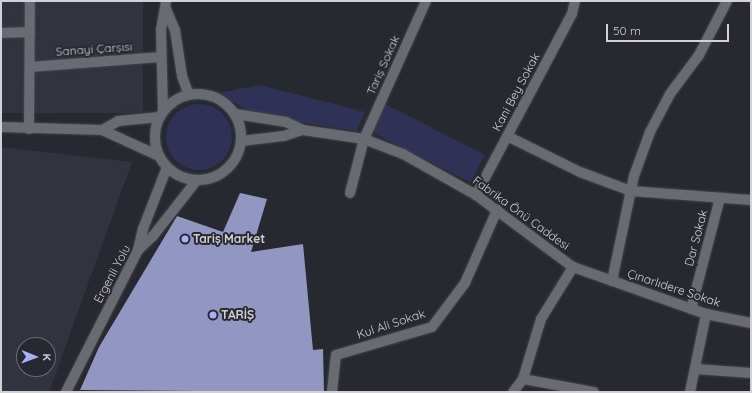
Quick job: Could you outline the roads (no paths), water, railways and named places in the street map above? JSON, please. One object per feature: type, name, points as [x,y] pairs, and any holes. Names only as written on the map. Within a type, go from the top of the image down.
[{"type":"street","points":[[29,129],[30,1]]},
{"type":"street","name":"Tariş Sokak","points":[[350,193],[364,139],[426,1]]},
{"type":"street","name":"Kani Bey Sokak","points":[[476,195],[572,14],[575,1]]},
{"type":"street","points":[[612,280],[631,191],[650,132],[670,94],[699,55],[727,1]]},
{"type":"street","points":[[102,130],[118,121],[161,114],[181,97],[189,95],[208,95],[221,100],[235,114],[240,127],[241,140],[234,161],[224,171],[211,178],[198,180],[186,178],[167,167],[159,156],[155,131],[161,114],[161,30],[166,5]]},
{"type":"street","points":[[166,5],[175,30],[182,76],[189,95]]},
{"type":"street","points":[[1,33],[30,32]]},
{"type":"street","name":"Sanayi Çarşısı","points":[[30,67],[161,57]]},
{"type":"street","name":"Fabrika Önü Caddesi","points":[[235,114],[286,122],[303,130],[364,139],[403,154],[476,195],[573,267],[612,280]]},
{"type":"street","points":[[1,127],[102,130],[159,156]]},
{"type":"street","name":"Fabrika Önü Caddesi","points":[[241,140],[284,136],[303,130]]},
{"type":"street","points":[[508,136],[580,172],[631,191],[751,200]]},
{"type":"street","points":[[138,250],[143,229],[167,167]]},
{"type":"street","name":"Ergenli Yolu","points":[[66,392],[138,250],[154,236],[198,180]]},
{"type":"street","name":"Dar Sokak","points":[[691,308],[720,198]]},
{"type":"street","name":"Kul Ali Sokak","points":[[332,392],[336,354],[432,327],[465,283],[497,210]]},
{"type":"street","points":[[513,392],[523,379],[541,319],[573,267]]},
{"type":"street","name":"Çınarlıdere Sokak","points":[[612,280],[706,314],[751,323]]},
{"type":"street","points":[[690,392],[696,369],[706,314]]},
{"type":"street","points":[[696,369],[751,373]]},
{"type":"street","points":[[523,379],[594,392]]},
{"type":"place","name":"Tariş Market","points":[[185,239]]},
{"type":"place","name":"TARİŞ","points":[[213,315]]}]
